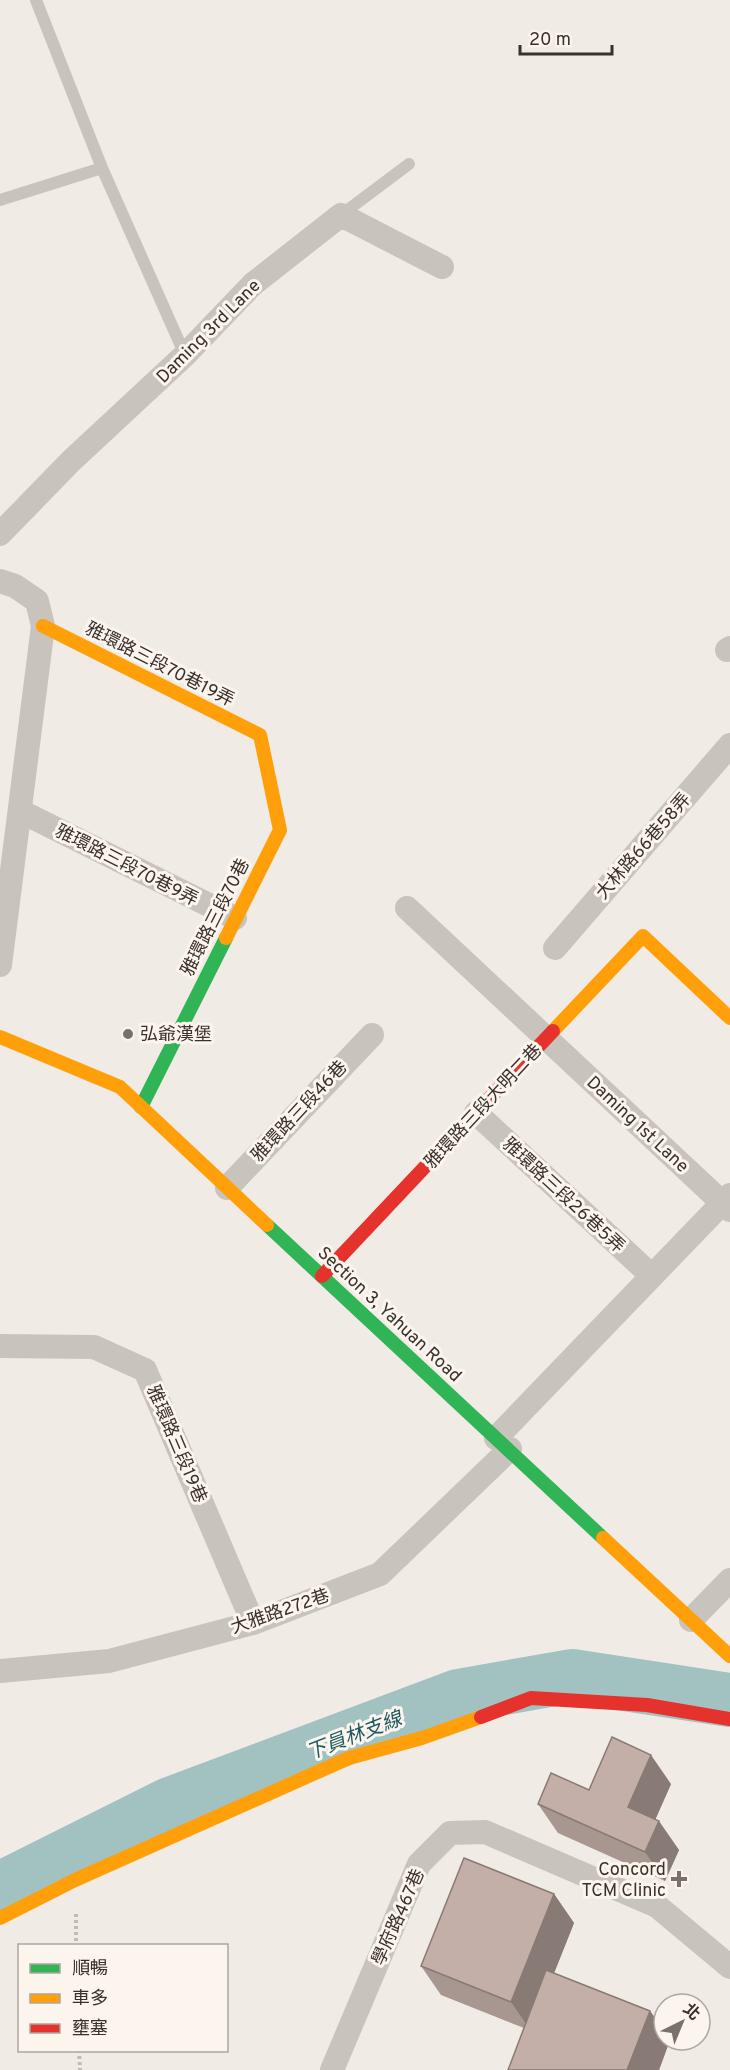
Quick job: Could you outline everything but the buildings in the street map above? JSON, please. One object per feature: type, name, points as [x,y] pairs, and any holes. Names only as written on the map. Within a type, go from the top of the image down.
[{"type":"street","points":[[341,215],[442,267]]},
{"type":"street","name":"Daming 3rd Lane","points":[[0,534],[71,461],[184,354],[253,284],[341,215]]},
{"type":"street","points":[[0,581],[15,586],[37,601],[43,626],[0,965]]},
{"type":"street","name":"雅環路三段70巷19弄","points":[[43,626],[261,735]]},
{"type":"street","name":"雅環路三段70巷","points":[[141,1107],[279,830],[261,735]]},
{"type":"street","name":"大林路66巷58弄","points":[[555,948],[730,745]]},
{"type":"street","name":"雅環路三段70巷9弄","points":[[20,811],[235,918]]},
{"type":"street","name":"Daming 1st Lane","points":[[407,908],[728,1203]]},
{"type":"street","name":"雅環路三段大明二巷","points":[[322,1276],[643,936],[730,1018]]},
{"type":"street","name":"雅環路三段46巷","points":[[227,1188],[372,1035]]},
{"type":"street","name":"Section 3, Yahuan Road","points":[[0,1037],[120,1087],[726,1652]]},
{"type":"street","name":"雅環路三段26巷5弄","points":[[476,1113],[652,1276]]},
{"type":"street","points":[[503,1444],[652,1276],[728,1203]]},
{"type":"street","name":"雅環路三段19巷","points":[[0,1346],[94,1347],[145,1370],[253,1623]]},
{"type":"street","name":"大雅路272巷","points":[[0,1671],[109,1661],[253,1623],[380,1575],[503,1444]]},
{"type":"street","points":[[691,1620],[730,1580]]},
{"type":"street","points":[[0,1917],[75,1880],[349,1758],[422,1738],[531,1698],[647,1705],[730,1719]]},
{"type":"street","name":"學府路467巷","points":[[332,2070],[419,1864],[450,1833],[485,1832],[657,1906],[730,1967]]},
{"type":"lane","points":[[36,0],[102,168],[184,354]]},
{"type":"lane","points":[[341,215],[409,164]]},
{"type":"lane","points":[[0,200],[102,168]]},
{"type":"path","points":[[79,2052],[80,2070]]},
{"type":"waterway","name":"下員林支線","points":[[0,1889],[170,1804],[458,1696],[572,1676],[730,1700]]},
{"type":"traffic: fast","points":[[141,1107],[226,938]]},
{"type":"traffic: fast","points":[[267,1225],[603,1538]]},
{"type":"traffic: slow","points":[[43,626],[260,735],[280,830],[226,938]]},
{"type":"traffic: slow","points":[[553,1031],[643,936],[730,1018]]},
{"type":"traffic: slow","points":[[0,1037],[120,1087],[267,1225]]},
{"type":"traffic: slow","points":[[603,1538],[730,1656]]},
{"type":"traffic: slow","points":[[0,1918],[75,1880],[349,1758],[422,1738],[481,1717]]},
{"type":"traffic: jam","points":[[322,1276],[553,1031]]},
{"type":"traffic: jam","points":[[481,1717],[531,1698],[647,1705],[730,1719]]},
{"type":"place","name":"弘爺漢堡","points":[[128,1034]]},
{"type":"place","name":"Concord TCM Clinic","points":[[679,1879]]}]
